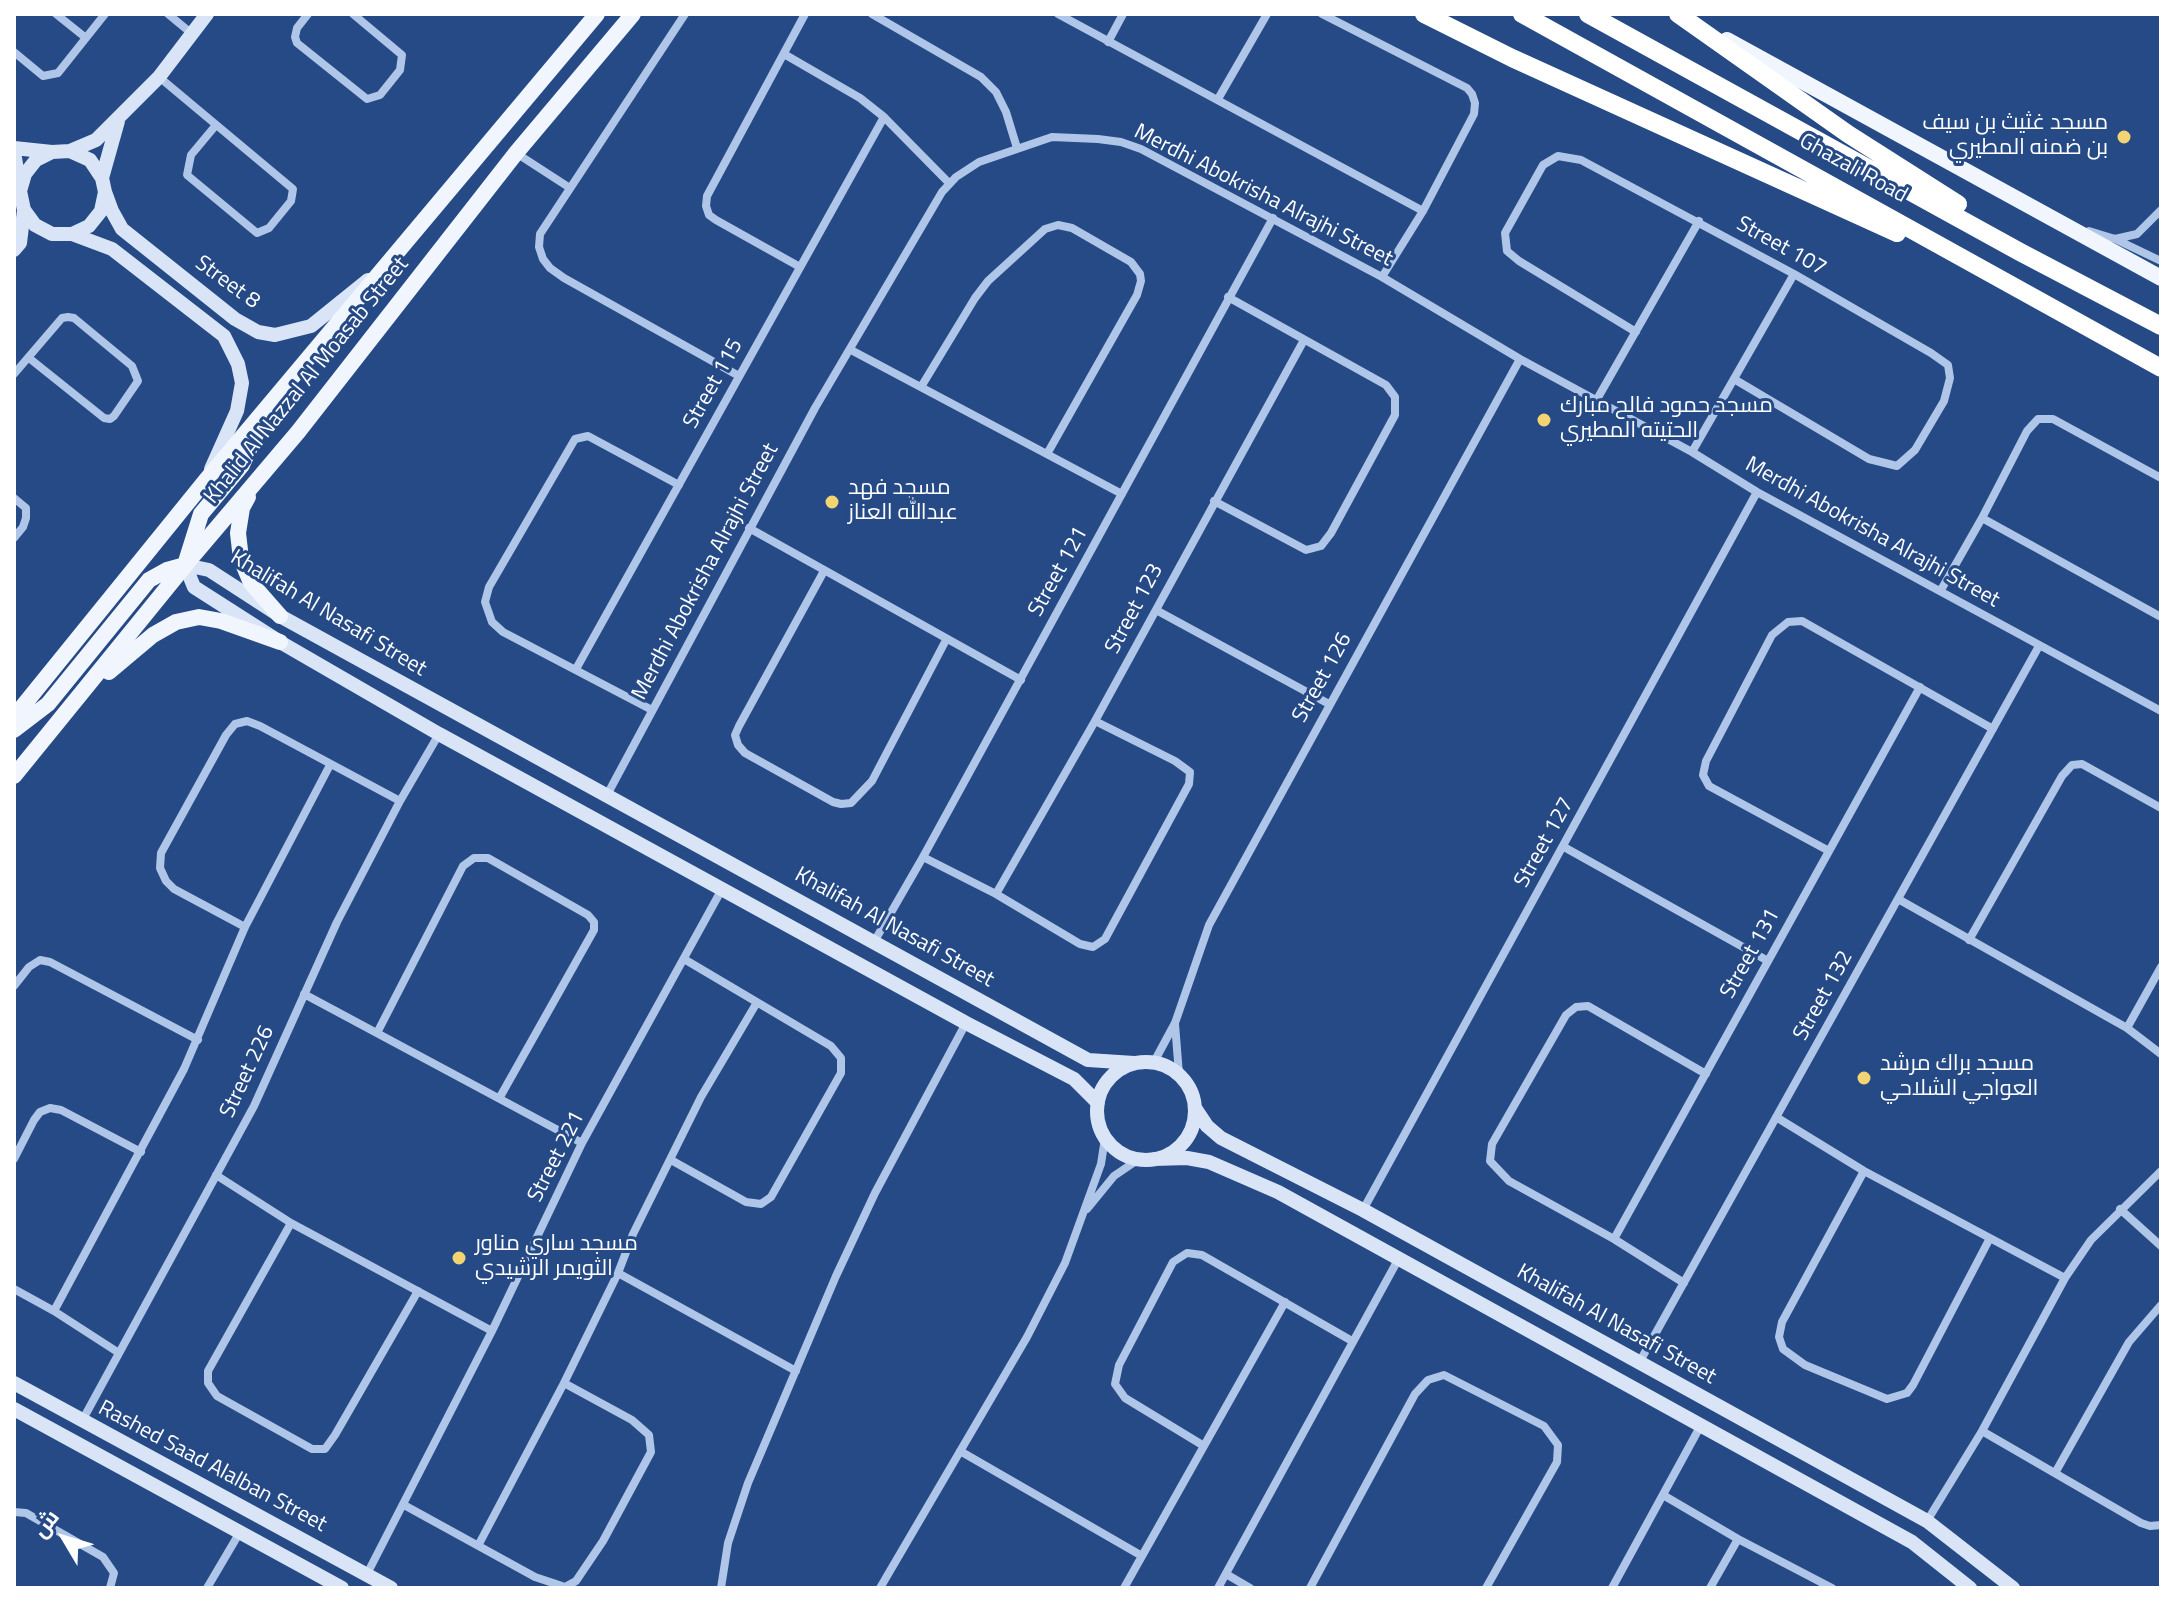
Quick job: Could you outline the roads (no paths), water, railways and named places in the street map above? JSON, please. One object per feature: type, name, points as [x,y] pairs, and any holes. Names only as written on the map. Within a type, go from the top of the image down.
[{"type":"highway","points":[[1424,14],[1512,58],[1791,186],[1997,276]]},
{"type":"highway","name":"Ghazali Road","points":[[1522,14],[2161,368]]},
{"type":"highway","name":"Ghazali Road","points":[[1588,14],[2020,252],[2161,326]]},
{"type":"highway","points":[[1678,14],[1869,149],[1990,225],[2020,252]]},
{"type":"main road","name":"Khalid Al Nazzal Al Moasab Street","points":[[14,717],[206,480],[597,14]]},
{"type":"main road","name":"Khalid Al Nazzal Al Moasab Street","points":[[14,776],[185,565],[298,432],[516,153],[633,14]]},
{"type":"main road","points":[[1678,14],[2161,278]]},
{"type":"main road","points":[[14,730],[48,704],[149,580],[185,565],[201,514],[242,465],[272,403]]},
{"type":"main road","points":[[254,484],[242,508],[238,533],[241,559],[251,583],[280,616]]},
{"type":"main road","points":[[80,696],[153,635],[176,622],[199,617],[221,621],[280,642]]},
{"type":"street","points":[[56,14],[86,38]]},
{"type":"street","points":[[14,52],[43,76],[58,73],[105,14]]},
{"type":"street","points":[[168,14],[191,33]]},
{"type":"street","points":[[118,120],[108,151],[101,211],[89,226],[72,234],[52,234],[17,246],[24,210],[14,150],[70,151],[96,140],[159,77],[207,14]]},
{"type":"street","points":[[308,14],[297,28],[297,43],[367,99],[380,95],[400,70],[402,55],[353,14]]},
{"type":"street","points":[[685,14],[540,234],[539,247],[550,268],[739,376]]},
{"type":"street","points":[[800,267],[716,220],[709,215],[706,206],[707,196],[805,14]]},
{"type":"street","points":[[872,14],[981,77],[996,92],[1017,148]]},
{"type":"street","points":[[1058,14],[1423,211]]},
{"type":"street","points":[[1108,42],[1123,14]]},
{"type":"street","points":[[1218,99],[1267,14]]},
{"type":"street","points":[[1322,14],[1467,88],[1475,103],[1474,114],[1423,211],[1382,277]]},
{"type":"street","points":[[784,54],[860,98],[884,117],[949,183]]},
{"type":"street","points":[[159,77],[293,189],[291,201],[269,228],[257,233],[187,175],[191,155],[216,125]]},
{"type":"street","name":"Street 115","points":[[576,669],[884,117]]},
{"type":"street","name":"Merdhi Abokrisha Alrajhi Street","points":[[607,795],[749,528],[949,183],[979,162],[1052,137],[1121,142],[1141,149],[1382,277],[1520,359],[1692,452],[1757,492],[2161,711]]},
{"type":"street","points":[[70,151],[90,160],[104,185]]},
{"type":"street","points":[[20,191],[25,174],[36,160],[52,152]]},
{"type":"street","points":[[516,153],[570,188]]},
{"type":"street","name":"Street 107","points":[[1636,332],[1507,251],[1505,233],[1543,165],[1558,156],[1581,160],[1794,274],[1948,365],[1950,378],[1944,401],[1915,450],[1897,466],[1869,459],[1734,379]]},
{"type":"street","name":"Street 8","points":[[104,185],[122,229],[235,319],[258,332],[275,335],[311,326],[387,265]]},
{"type":"street","points":[[24,210],[35,225],[52,234]]},
{"type":"street","points":[[2115,239],[2137,234],[2161,210]]},
{"type":"street","name":"Street 121","points":[[874,942],[1273,218]]},
{"type":"street","points":[[1596,401],[1699,221]]},
{"type":"street","points":[[2059,222],[2115,239],[2161,261]]},
{"type":"street","points":[[921,387],[988,281],[1045,229],[1058,225],[1072,228],[1131,262],[1137,267],[1141,281],[1137,295],[1047,454]]},
{"type":"street","name":"Street 8","points":[[72,234],[112,249],[224,336],[238,364],[242,383],[237,411],[206,480]]},
{"type":"street","points":[[1692,452],[1794,274]]},
{"type":"street","points":[[1214,501],[1306,550],[1321,546],[1395,415],[1395,397],[1386,385],[1228,297]]},
{"type":"street","points":[[14,374],[62,318],[74,318],[132,366],[138,381],[110,419],[104,418],[29,358]]},
{"type":"street","name":"Street 123","points":[[996,894],[1095,721],[1304,340]]},
{"type":"street","points":[[851,350],[1122,494]]},
{"type":"street","name":"Street 126","points":[[1154,1062],[1175,1023],[1209,925],[1520,359]]},
{"type":"street","points":[[1941,590],[2027,431],[2038,419],[2053,419],[2161,478]]},
{"type":"street","points":[[652,710],[503,632],[492,622],[485,602],[489,587],[575,439],[588,436],[679,485]]},
{"type":"street","name":"Street 127","points":[[1363,1210],[1757,492]]},
{"type":"street","points":[[14,498],[26,508],[23,527],[14,538]]},
{"type":"street","points":[[1982,518],[2161,617]]},
{"type":"street","points":[[749,528],[1021,680]]},
{"type":"street","name":"Khalifah Al Nasafi Street","points":[[185,565],[209,570],[280,616],[1088,1060],[1134,1063]]},
{"type":"street","name":"Khalifah Al Nasafi Street","points":[[185,565],[194,587],[280,642],[439,734],[1074,1079],[1098,1103]]},
{"type":"street","points":[[824,571],[735,735],[745,753],[833,802],[851,803],[872,781],[946,640]]},
{"type":"street","points":[[1156,610],[1329,704]]},
{"type":"street","points":[[1829,851],[1709,786],[1703,775],[1706,761],[1772,635],[1788,622],[1802,621],[1993,729]]},
{"type":"street","name":"Street 132","points":[[1639,1363],[2039,646]]},
{"type":"street","name":"Street 131","points":[[1614,1239],[1920,687]]},
{"type":"street","points":[[245,927],[174,889],[160,868],[161,853],[235,724],[247,721],[260,726],[400,801]]},
{"type":"street","points":[[923,857],[996,894],[1080,944],[1093,947],[1105,939],[1189,784],[1190,772],[1175,761],[1095,721]]},
{"type":"street","name":"Street 226","points":[[82,1422],[254,1106],[337,922],[439,734]]},
{"type":"street","points":[[1969,940],[2062,776],[2072,765],[2082,764],[2161,808]]},
{"type":"street","points":[[54,1311],[198,1040],[245,927],[330,765]]},
{"type":"street","points":[[1564,847],[1768,961]]},
{"type":"street","points":[[377,1033],[463,866],[474,858],[488,858],[588,915],[594,922],[594,930],[500,1097]]},
{"type":"street","name":"Street 221","points":[[367,1574],[492,1331],[582,1143],[722,889]]},
{"type":"street","points":[[1898,899],[2127,1028],[2161,1054]]},
{"type":"street","points":[[671,1160],[746,1202],[761,1204],[771,1197],[841,1073],[841,1058],[831,1046],[684,959]]},
{"type":"street","points":[[14,986],[29,967],[40,960],[50,962],[198,1040]]},
{"type":"street","points":[[2127,1028],[2161,967]]},
{"type":"street","points":[[304,994],[582,1143]]},
{"type":"street","points":[[479,1544],[564,1383],[701,1097],[756,1004]]},
{"type":"street","points":[[1684,1283],[1614,1239],[1509,1181],[1490,1161],[1492,1144],[1566,1015],[1576,1007],[1588,1006],[1706,1074]]},
{"type":"street","points":[[721,1588],[728,1543],[748,1483],[836,1276],[875,1193],[966,1023]]},
{"type":"street","name":"Street 126","points":[[1175,1023],[1179,1074]]},
{"type":"street","points":[[1084,1212],[1114,1176],[1146,1159],[1171,1153],[1184,1141],[1193,1126],[1195,1108],[1191,1090],[1179,1074],[1154,1062],[1134,1063],[1121,1069],[1110,1078],[1098,1103],[1098,1121],[1105,1138],[1120,1152],[1146,1159]]},
{"type":"street","points":[[14,1159],[34,1120],[40,1112],[50,1108],[61,1110],[141,1152]]},
{"type":"street","name":"Khalifah Al Nasafi Street","points":[[1195,1108],[1207,1126],[1221,1138],[1363,1210],[1927,1521],[2013,1588]]},
{"type":"street","points":[[1776,1117],[1864,1171],[2065,1278]]},
{"type":"street","points":[[880,1588],[1027,1337],[1065,1263],[1101,1164],[1105,1138]]},
{"type":"street","name":"Khalifah Al Nasafi Street","points":[[1146,1159],[1187,1158],[1209,1162],[1278,1192],[1912,1542],[1970,1588]]},
{"type":"street","points":[[1864,1171],[1782,1322],[1779,1337],[1783,1349],[1805,1365],[1887,1399],[1907,1393],[1990,1238]]},
{"type":"street","points":[[1927,1521],[1982,1431],[2065,1278],[2091,1240],[2161,1171]]},
{"type":"street","points":[[216,1175],[291,1223],[492,1331]]},
{"type":"street","points":[[2120,1209],[2161,1246]]},
{"type":"street","points":[[291,1223],[208,1371],[208,1383],[217,1396],[312,1449],[325,1449],[335,1435],[418,1291]]},
{"type":"street","points":[[1204,1446],[1125,1398],[1115,1384],[1119,1365],[1173,1262],[1187,1253],[1202,1255],[1352,1341]]},
{"type":"street","points":[[1218,1588],[1399,1258]]},
{"type":"street","points":[[618,1273],[796,1371]]},
{"type":"street","points":[[14,1289],[119,1353]]},
{"type":"street","points":[[1509,1319],[1515,1303],[1521,1298]]},
{"type":"street","points":[[1124,1588],[1285,1302]]},
{"type":"street","points":[[2055,1473],[2129,1342],[2161,1305]]},
{"type":"street","points":[[1310,1588],[1415,1394],[1428,1380],[1444,1375],[1544,1426],[1558,1445],[1557,1462],[1486,1588]]},
{"type":"street","name":"Rashed Saad Alalban Street","points":[[14,1383],[391,1588]]},
{"type":"street","points":[[404,1505],[535,1577],[565,1587],[576,1581],[603,1541],[651,1452],[649,1435],[632,1420],[564,1383]]},
{"type":"street","name":"Rashed Saad Alalban Street","points":[[14,1409],[342,1588]]},
{"type":"street","points":[[1612,1588],[1701,1425]]},
{"type":"street","points":[[1982,1431],[2141,1523],[2161,1525]]},
{"type":"street","points":[[960,1451],[1142,1556]]},
{"type":"street","points":[[1843,1504],[1855,1500],[1858,1488],[1855,1482]]},
{"type":"street","points":[[1663,1495],[1832,1588]]},
{"type":"street","points":[[14,1512],[26,1513],[103,1557],[114,1573],[110,1588]]},
{"type":"street","points":[[207,1588],[240,1532]]},
{"type":"street","points":[[1710,1588],[1738,1539]]},
{"type":"street","points":[[1226,1574],[1250,1588]]},
{"type":"place","name":"مسجد غثيث بن سيف بن ضمنه المطيري","points":[[2124,137]]},
{"type":"place","name":"مسجد حمود فالح مبارك الحتيته المطيري","points":[[1544,420]]},
{"type":"place","name":"مسجد فهد عبدالله العناز","points":[[832,502]]},
{"type":"place","name":"مسجد براك مرشد العواجي الشلاحي","points":[[1864,1078]]},
{"type":"place","name":"مسجد ساري مناور الثويمر الرشيدي","points":[[459,1258]]}]
